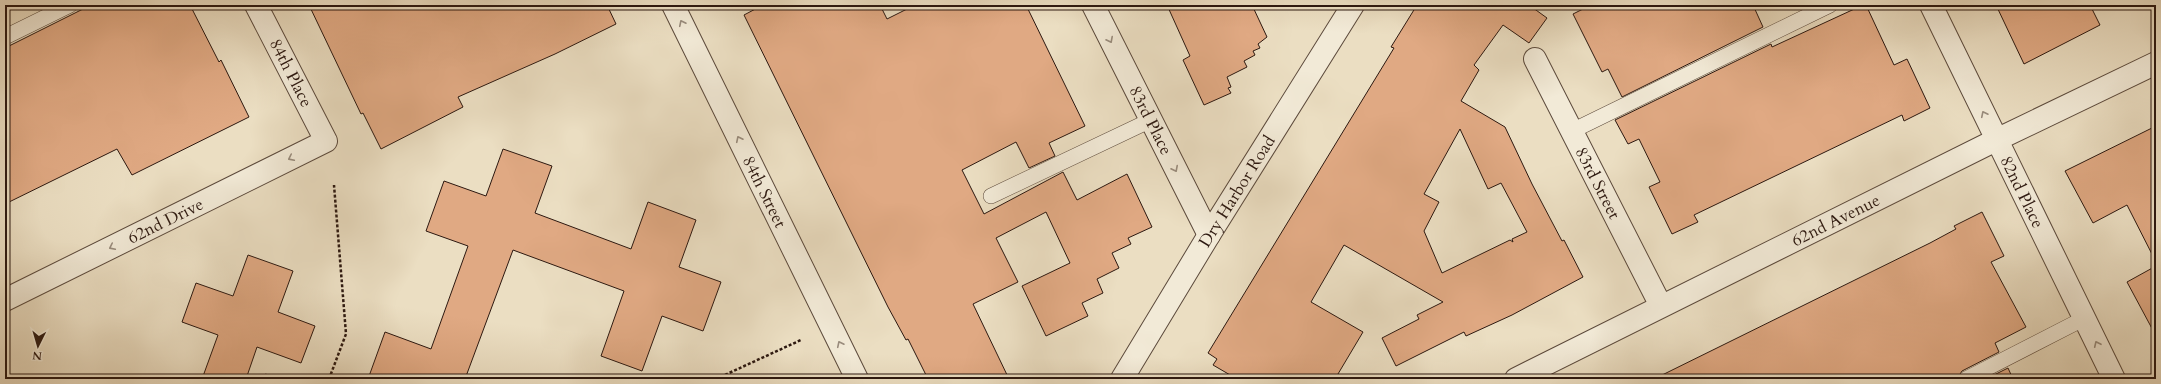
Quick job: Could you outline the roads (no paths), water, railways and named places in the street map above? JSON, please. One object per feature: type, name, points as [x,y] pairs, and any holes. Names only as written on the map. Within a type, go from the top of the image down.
[{"type":"street","name":"84th Place","points":[[256,5],[326,141]]},
{"type":"street","name":"84th Street","points":[[673,5],[857,379]]},
{"type":"street","name":"83rd Place","points":[[1093,5],[1209,236]]},
{"type":"street","name":"Dry Harbor Road","points":[[1122,379],[1353,5]]},
{"type":"street","name":"82nd Place","points":[[1931,5],[2114,379]]},
{"type":"street","name":"83rd Street","points":[[1535,59],[1661,306]]},
{"type":"street","name":"62nd Avenue","points":[[1516,379],[1996,140],[2156,64]]},
{"type":"street","name":"62nd Drive","points":[[5,300],[326,141]]},
{"type":"lane","points":[[5,37],[70,5]]},
{"type":"lane","points":[[1572,131],[1830,5]]},
{"type":"lane","points":[[991,196],[1151,120]]},
{"type":"lane","points":[[1966,379],[2085,318]]}]
